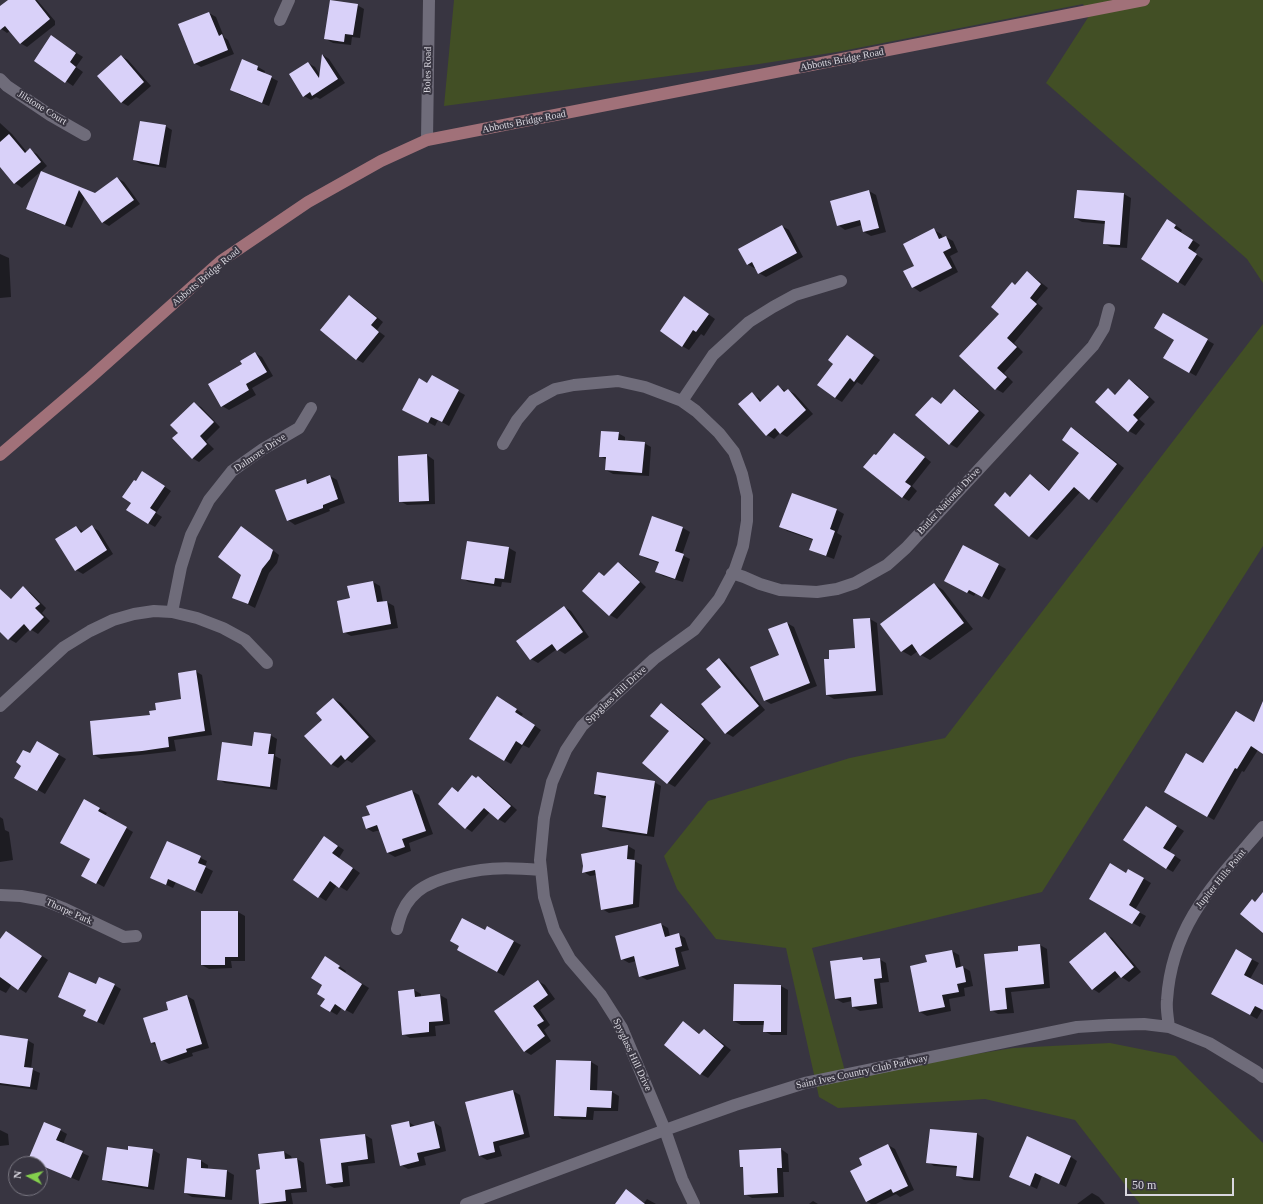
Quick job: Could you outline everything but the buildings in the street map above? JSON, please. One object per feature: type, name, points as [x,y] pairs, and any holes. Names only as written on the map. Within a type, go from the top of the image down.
[{"type":"main road","name":"Abbotts Bridge Road","points":[[0,455],[90,378],[221,261],[308,202],[381,161],[427,140],[1144,0]]},
{"type":"street","points":[[280,20],[289,0]]},
{"type":"street","name":"Boles Road","points":[[427,140],[429,0]]},
{"type":"street","name":"Jilstone Court","points":[[0,79],[7,86],[44,111],[85,135]]},
{"type":"street","points":[[682,401],[713,355],[749,322],[773,307],[795,296],[842,280]]},
{"type":"street","name":"Butler National Drive","points":[[732,574],[780,590],[817,592],[837,589],[855,583],[887,565],[906,548],[1093,346],[1104,328],[1109,309]]},
{"type":"street","name":"Spyglass Hill Drive","points":[[503,444],[516,420],[534,402],[555,389],[574,385],[618,382],[645,387],[682,401],[696,411],[719,432],[734,452],[742,474],[747,496],[747,521],[743,546],[732,574],[719,599],[694,630],[654,659],[582,726],[566,750],[552,782],[544,818],[540,860],[544,896],[554,930],[570,959],[601,995],[622,1028],[665,1130],[682,1179],[694,1204]]},
{"type":"street","name":"Dalmore Drive","points":[[172,612],[181,567],[191,535],[209,500],[232,471],[262,449],[299,428],[311,408]]},
{"type":"street","points":[[0,706],[64,647],[90,631],[113,620],[134,614],[172,612],[197,618],[223,628],[245,640],[267,663]]},
{"type":"street","name":"Jupiter Hills Point","points":[[1169,1027],[1167,1001],[1170,971],[1176,950],[1187,926],[1198,906],[1263,827]]},
{"type":"street","points":[[397,929],[402,912],[411,898],[422,888],[438,880],[464,872],[488,868],[541,870]]},
{"type":"street","name":"Thorpe Park","points":[[0,896],[21,896],[43,900],[64,908],[124,937],[136,936]]},
{"type":"street","name":"Saint Ives Country Club Parkway","points":[[466,1204],[735,1105],[805,1083],[1077,1027],[1144,1024],[1169,1027],[1210,1043],[1263,1077]]},
{"type":"green space","points":[[454,0],[1263,0],[1263,283],[1247,259],[1046,83],[1089,16],[1083,4],[837,52],[759,64],[444,106]]},
{"type":"green space","points":[[1263,324],[1263,546],[1042,892],[812,948],[846,1075],[1013,1048],[1110,1043],[1175,1056],[1263,1143],[1263,1204],[1140,1204],[1075,1120],[985,1099],[838,1108],[819,1097],[786,948],[716,939],[677,889],[664,856],[708,801],[850,758],[945,738]]}]
